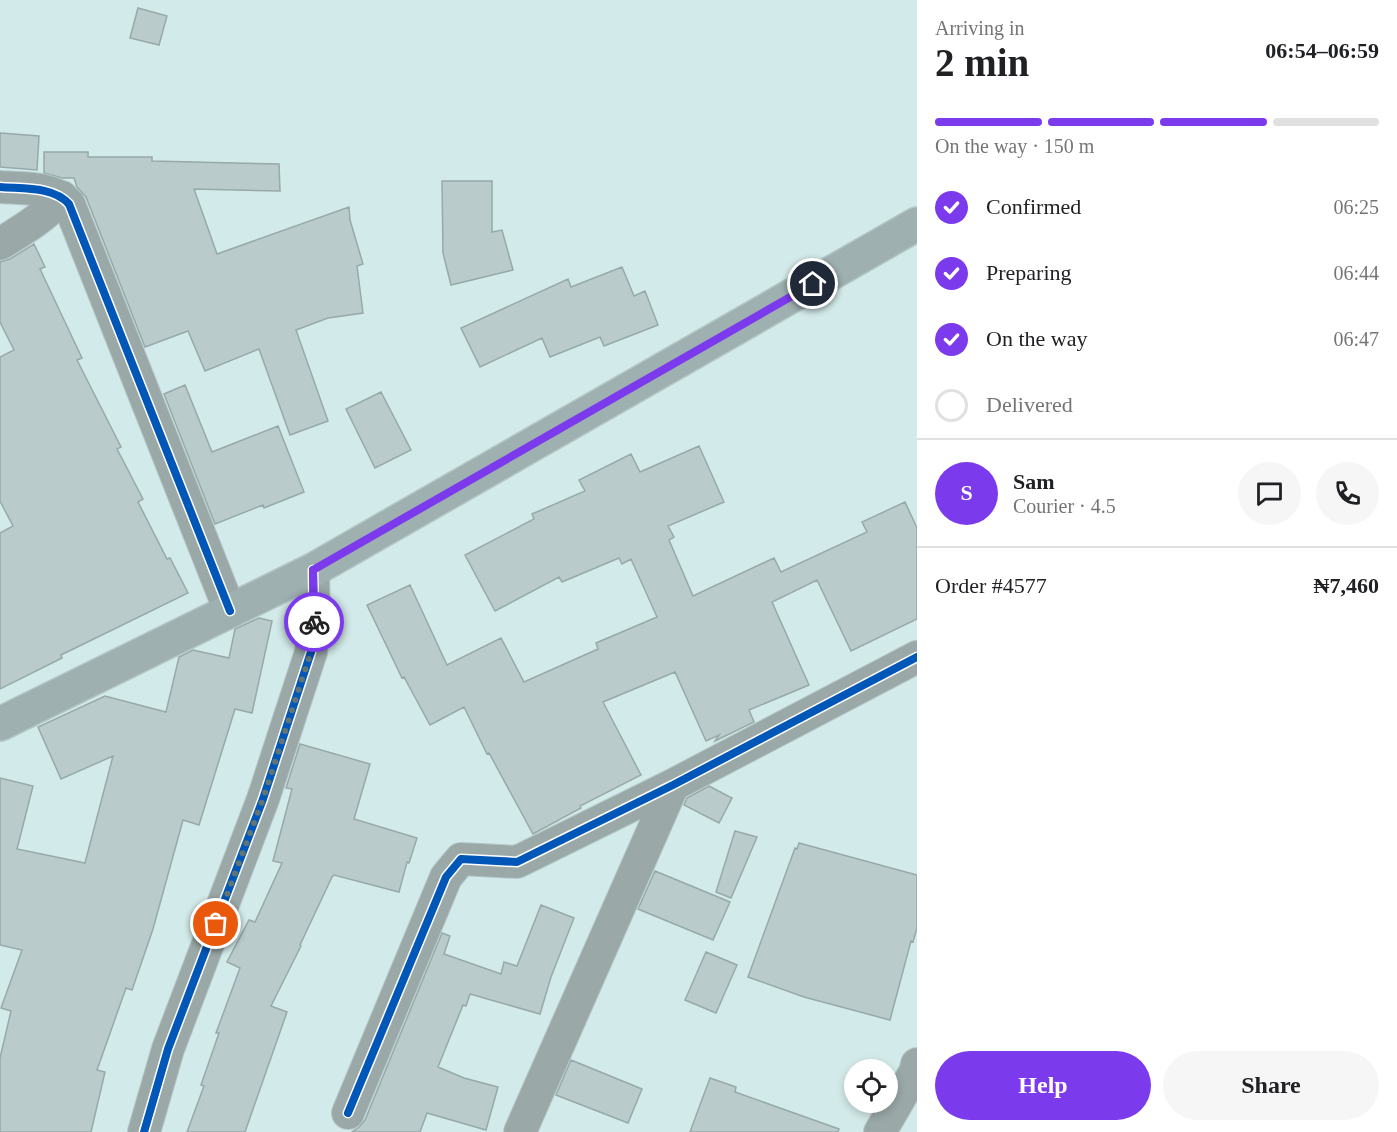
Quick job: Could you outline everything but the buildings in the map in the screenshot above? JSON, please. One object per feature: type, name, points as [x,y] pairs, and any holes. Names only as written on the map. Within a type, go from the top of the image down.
[{"type":"main road","points":[[0,724],[313,570],[917,224]]},
{"type":"street","points":[[0,187],[54,192],[69,204],[230,611]]},
{"type":"street","points":[[0,244],[40,219],[62,197]]},
{"type":"street","points":[[144,1132],[168,1049],[263,799],[311,652],[314,622],[313,570]]},
{"type":"street","points":[[348,1113],[446,877],[461,859],[517,862],[673,785],[917,657]]},
{"type":"street","points":[[519,1132],[673,785]]},
{"type":"street","points":[[880,1132],[916,1070]]},
{"type":"cycle path","points":[[0,187],[46,191],[55,194],[69,204],[230,611]]},
{"type":"cycle path","points":[[144,1132],[168,1049],[263,799],[311,652],[314,622],[313,570]]},
{"type":"cycle path","points":[[348,1113],[446,877],[461,859],[517,862],[673,785],[917,657]]},
{"type":"way so far","points":[[216,924],[263,799],[311,652],[314,622]]},
{"type":"route","points":[[314,622],[313,570],[813,284]]}]
